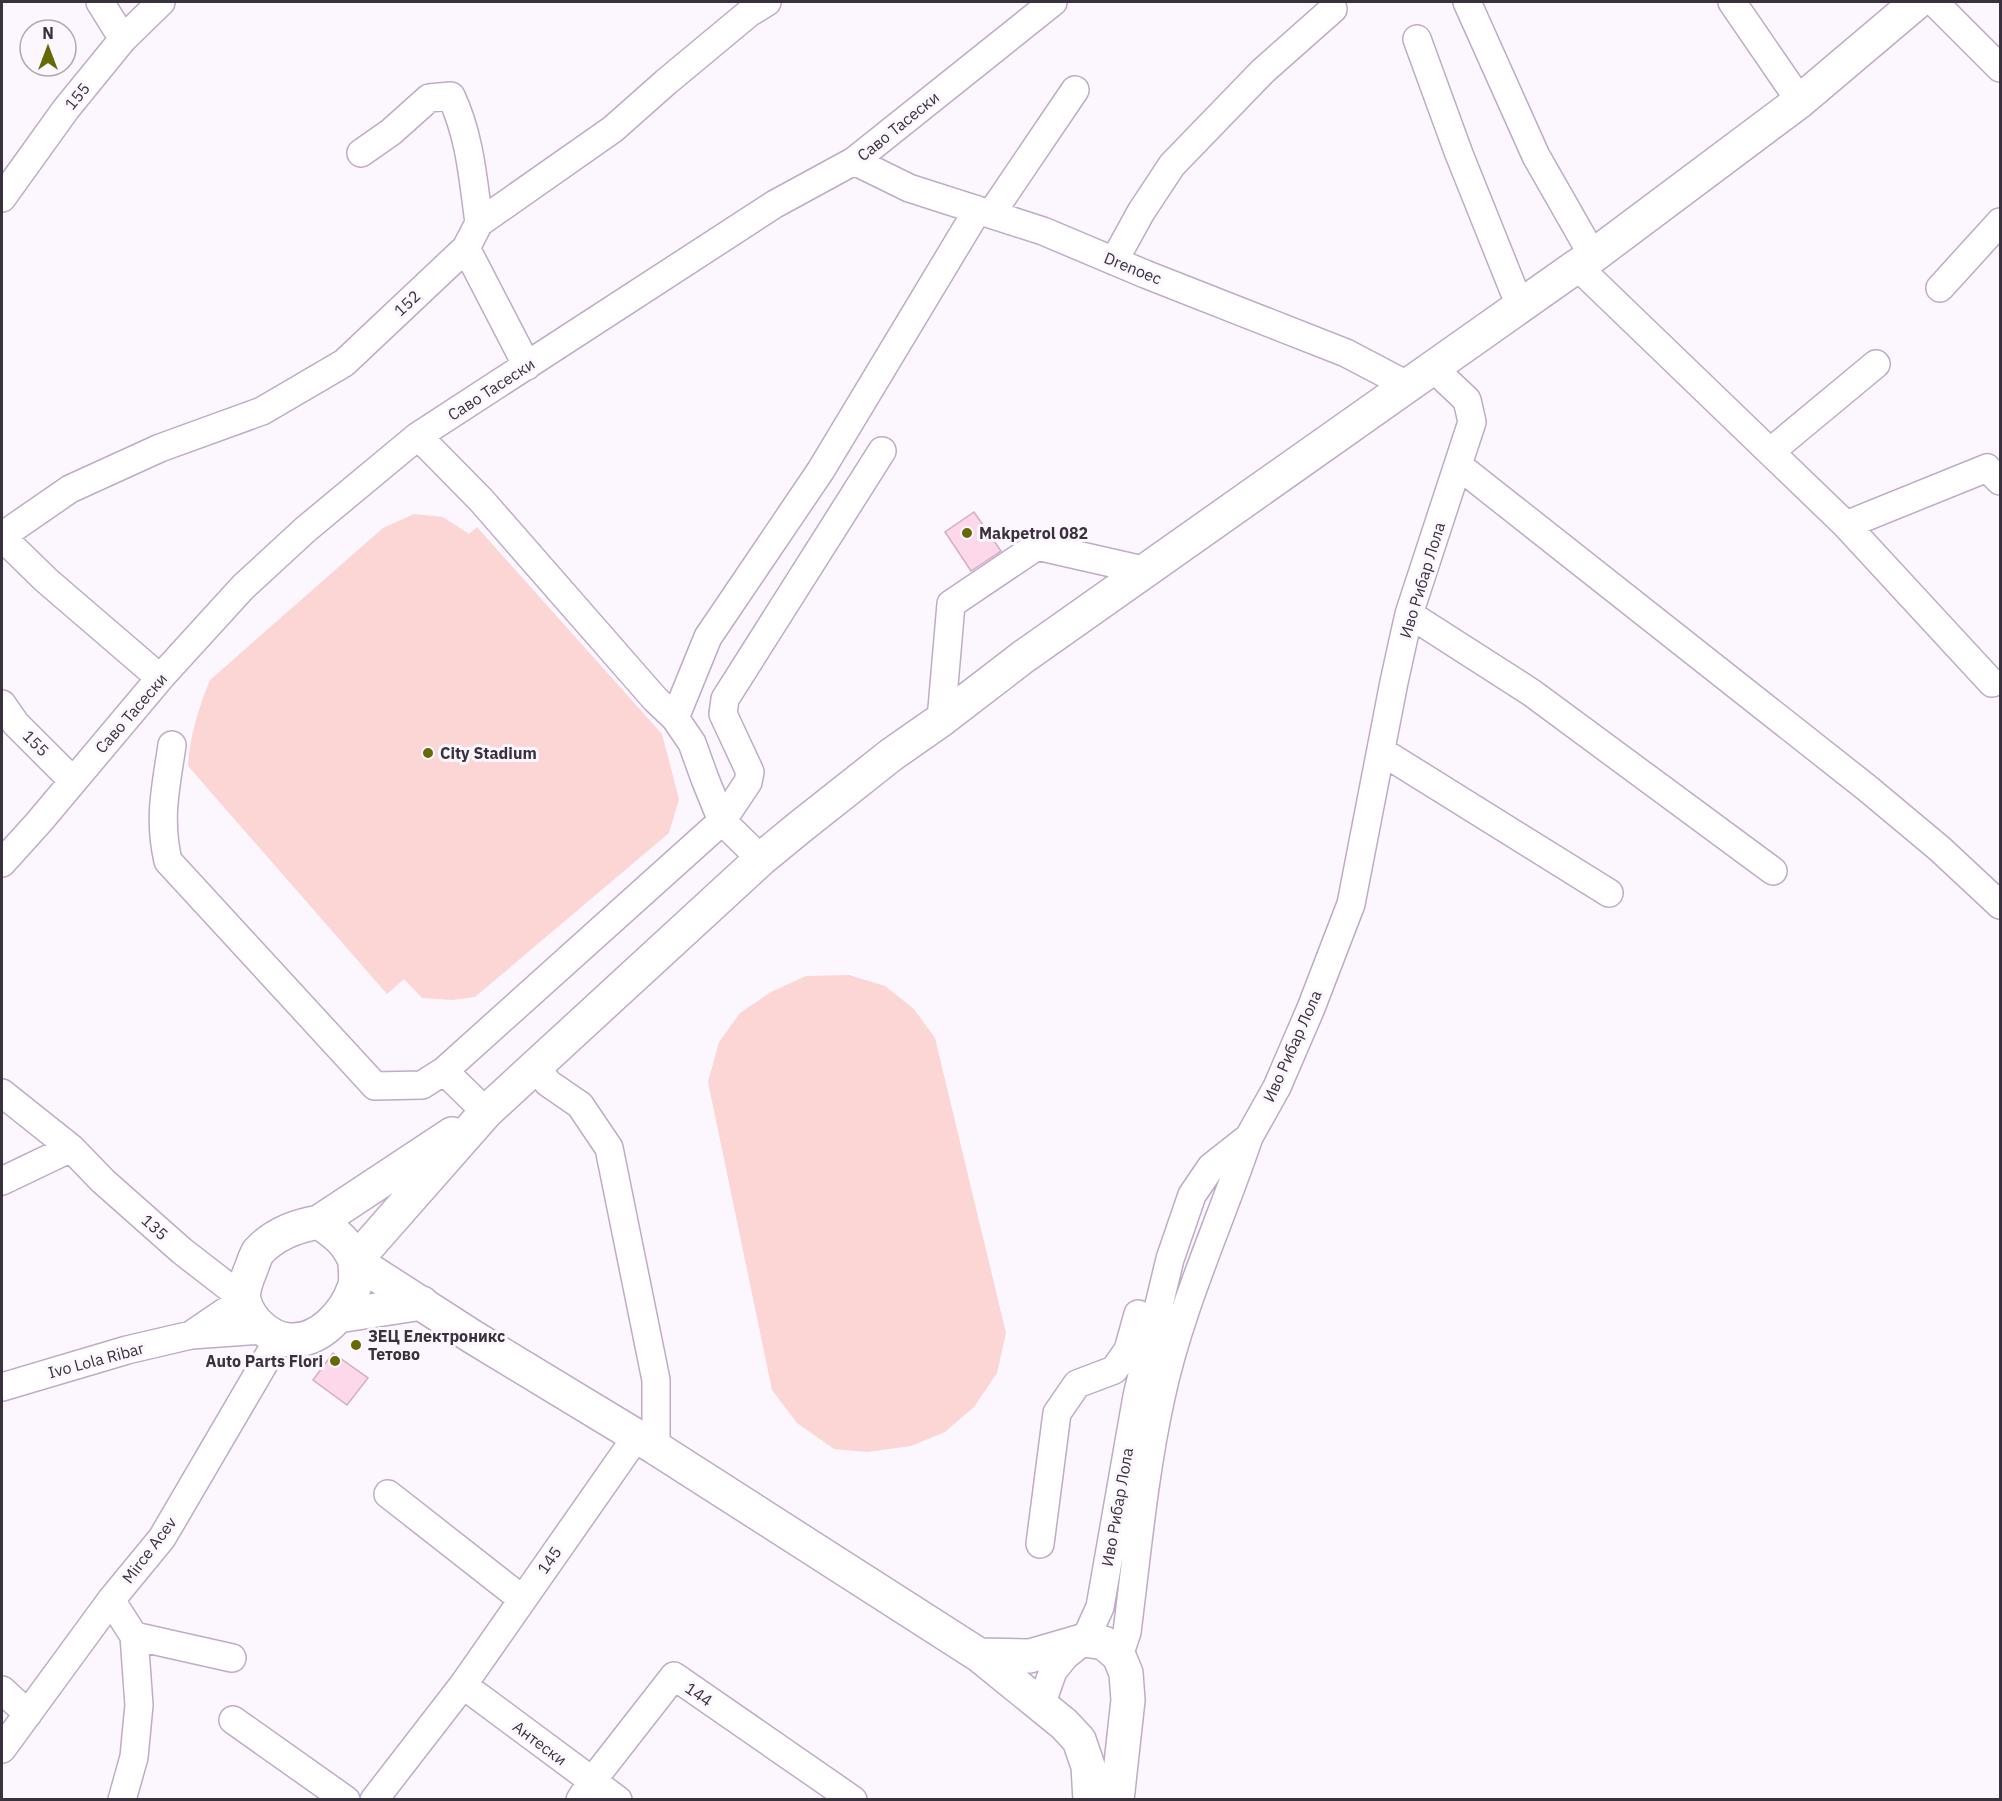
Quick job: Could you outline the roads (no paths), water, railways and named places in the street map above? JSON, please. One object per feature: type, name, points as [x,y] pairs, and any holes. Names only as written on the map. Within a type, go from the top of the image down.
[{"type":"main road","points":[[355,1261],[486,1112],[761,859],[891,755],[1023,657],[1585,261],[1800,101],[1917,2]]},
{"type":"main road","points":[[319,1222],[349,1247],[355,1261],[354,1287],[338,1316],[325,1329],[312,1336],[292,1341],[272,1334],[249,1314],[244,1299],[245,1282],[258,1253],[282,1232],[300,1225],[319,1222],[486,1112]]},
{"type":"main road","points":[[355,1261],[473,1337],[646,1442],[979,1655],[1041,1705],[1079,1740],[1088,1766],[1090,1800]]},
{"type":"main road","points":[[338,1316],[422,1303]]},
{"type":"main road","points":[[979,1655],[1030,1656],[1085,1640],[1104,1643],[1119,1656],[1126,1673],[1128,1700],[1117,1800]]},
{"type":"main road","points":[[1079,1740],[1102,1735],[1124,1725]]},
{"type":"street","points":[[100,2],[123,39]]},
{"type":"street","name":"155","points":[[2,198],[66,110],[123,39],[161,2]]},
{"type":"street","name":"152","points":[[2,537],[70,489],[160,448],[262,411],[344,363],[466,248],[479,223],[613,129],[666,81],[749,13],[767,2]]},
{"type":"street","name":"Саво Тасески","points":[[2,863],[160,678],[243,587],[290,543],[418,436],[775,204],[854,161],[1053,2]]},
{"type":"street","points":[[1467,2],[1585,261],[1770,452],[1846,525],[1992,683]]},
{"type":"street","points":[[1934,2],[2001,68]]},
{"type":"street","points":[[1740,5],[1800,101]]},
{"type":"street","points":[[1114,261],[1141,212],[1173,165],[1263,70],[1333,9]]},
{"type":"street","points":[[1417,39],[1459,154],[1520,306]]},
{"type":"street","points":[[675,718],[708,637],[821,470],[984,212],[1075,90]]},
{"type":"street","points":[[362,153],[391,132],[429,98],[451,96],[461,116],[470,151],[479,223]]},
{"type":"street","name":"Drenoec","points":[[854,161],[909,188],[1043,231],[1346,353],[1420,376]]},
{"type":"street","points":[[1940,288],[2001,222]]},
{"type":"street","points":[[466,248],[527,366]]},
{"type":"street","points":[[1770,452],[1876,364]]},
{"type":"street","name":"Иво Рибар Лола","points":[[1041,1705],[1053,1671],[1065,1656],[1085,1640],[1100,1607],[1137,1396],[1170,1259],[1192,1195],[1211,1167],[1249,1137],[1277,1087],[1352,904],[1409,614],[1472,422],[1467,400],[1420,376]]},
{"type":"street","points":[[418,436],[482,500],[675,718],[692,743],[722,821],[761,859]]},
{"type":"street","points":[[172,745],[162,809],[162,837],[168,861],[375,1086],[422,1085],[444,1071],[722,821],[748,782],[750,772],[723,714],[725,699],[882,451]]},
{"type":"street","points":[[1459,466],[1867,788],[1940,849],[2001,905]]},
{"type":"street","points":[[1846,525],[1987,468],[2001,481]]},
{"type":"street","points":[[2,537],[46,580],[160,678]]},
{"type":"street","points":[[941,720],[951,604],[1037,546],[1147,571]]},
{"type":"street","points":[[1409,614],[1532,693],[1773,871]]},
{"type":"street","name":"155","points":[[2,704],[16,724],[73,781]]},
{"type":"street","points":[[1381,751],[1609,893]]},
{"type":"street","points":[[536,1066],[548,1083],[580,1105],[609,1149],[656,1380],[646,1442]]},
{"type":"street","points":[[444,1071],[486,1112]]},
{"type":"street","name":"135","points":[[2,1093],[71,1149],[103,1181],[182,1251],[244,1299]]},
{"type":"street","points":[[1119,1656],[1127,1632],[1161,1397],[1179,1331],[1249,1137]]},
{"type":"street","points":[[2,1181],[71,1149]]},
{"type":"street","points":[[1040,1544],[1057,1413],[1077,1383],[1114,1370],[1128,1350],[1153,1267],[1170,1259]]},
{"type":"street","points":[[191,1335],[244,1299]]},
{"type":"street","points":[[191,1335],[272,1334]]},
{"type":"street","name":"Mirce Acev","points":[[2,1749],[111,1600],[162,1538],[272,1334]]},
{"type":"street","name":"Ivo Lola Ribar","points":[[2,1388],[127,1350],[191,1335]]},
{"type":"street","name":"145","points":[[374,1800],[463,1685],[522,1599],[646,1442]]},
{"type":"street","points":[[388,1494],[522,1599]]},
{"type":"street","points":[[111,1600],[134,1636],[139,1705],[134,1757],[122,1800]]},
{"type":"street","points":[[134,1636],[232,1658]]},
{"type":"street","name":"144","points":[[586,1790],[674,1676],[853,1800]]},
{"type":"street","name":"Антески","points":[[463,1685],[586,1790],[618,1800]]},
{"type":"street","points":[[2,1690],[28,1714]]},
{"type":"street","points":[[233,1720],[346,1800]]},
{"type":"place","name":"Makpetrol 082","points":[[967,533]]},
{"type":"place","name":"City Stadium","points":[[428,753]]},
{"type":"place","name":"ЗЕЦ Електроникс Тетово","points":[[356,1345]]},
{"type":"place","name":"Auto Parts Flori","points":[[335,1361]]}]
